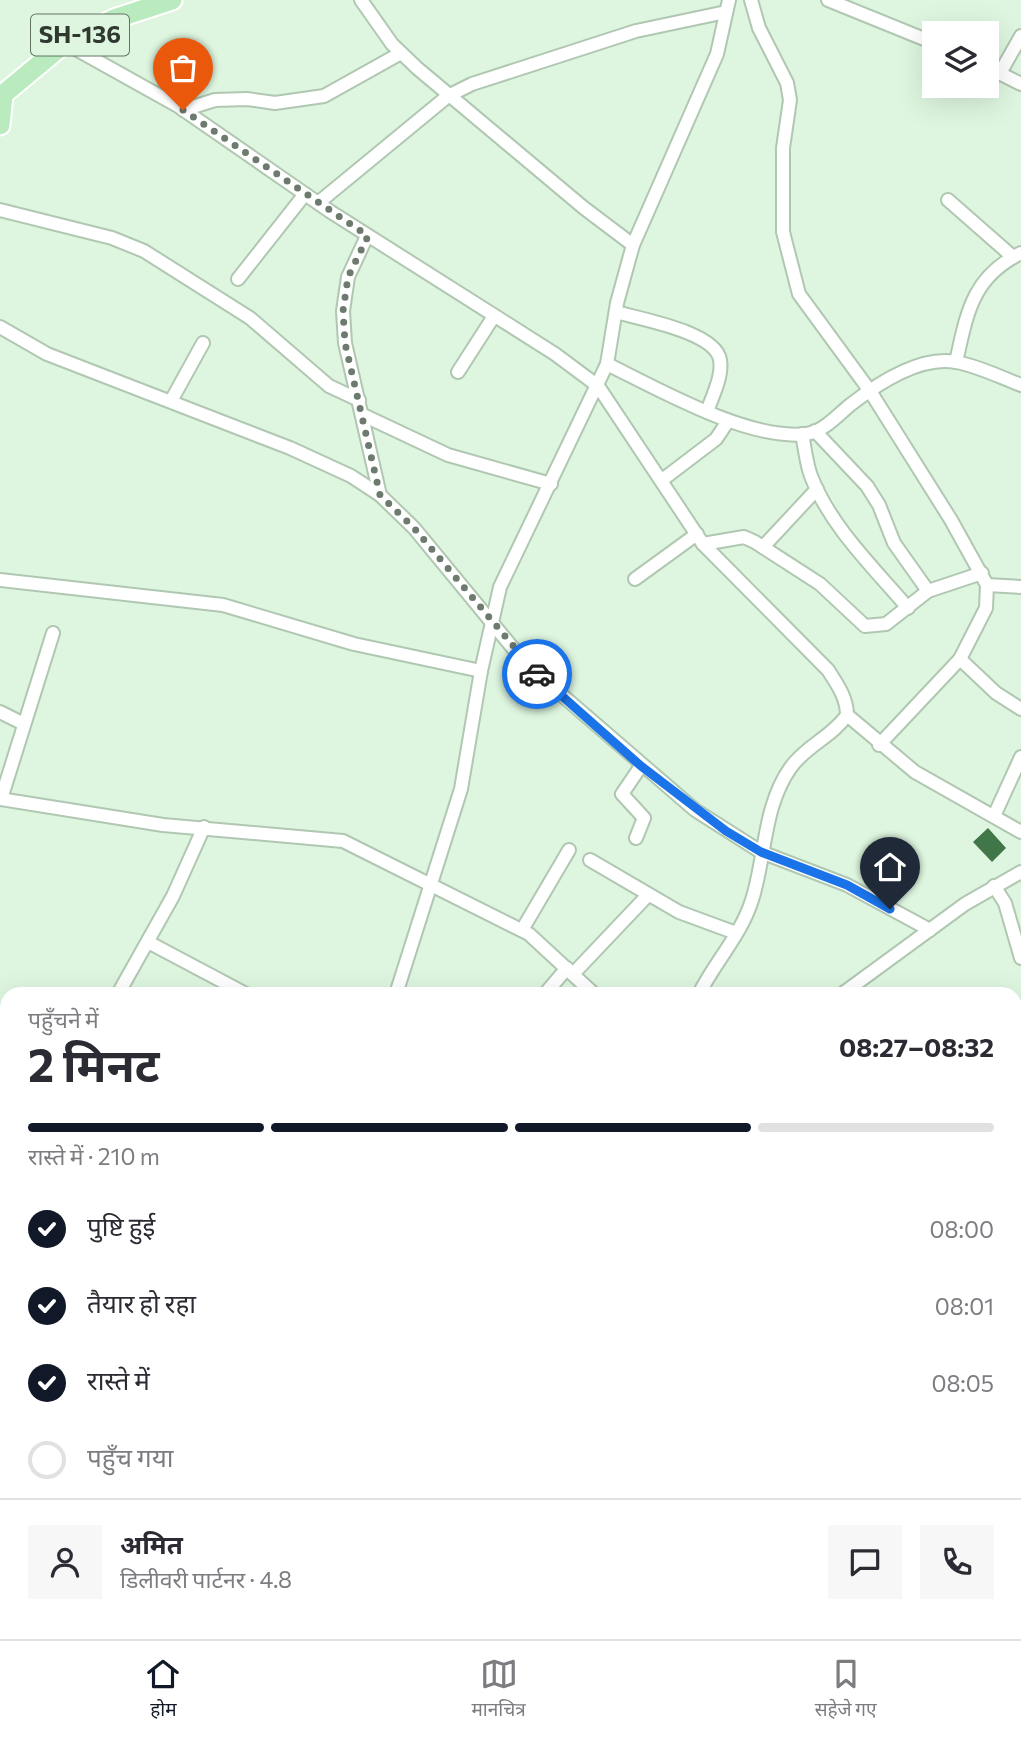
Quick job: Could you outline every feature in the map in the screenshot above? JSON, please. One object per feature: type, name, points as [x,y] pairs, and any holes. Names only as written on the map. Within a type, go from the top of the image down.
[{"type":"main road","name":"SH-136","points":[[0,123],[2,97],[65,43],[114,19],[172,0]]},
{"type":"street","points":[[361,0],[401,53],[448,96],[633,244]]},
{"type":"street","points":[[751,0],[759,28],[787,83],[790,100],[783,148],[783,232],[799,294],[809,312],[870,391],[984,579],[986,608],[960,659],[879,745]]},
{"type":"street","points":[[828,0],[922,38]]},
{"type":"street","points":[[318,203],[448,96],[472,83],[636,31],[727,6],[717,54],[633,244],[616,312],[607,364],[505,576],[481,671],[461,789],[398,987]]},
{"type":"street","points":[[1021,36],[1000,73],[1021,84]]},
{"type":"street","points":[[65,43],[183,110],[368,236],[555,354],[598,386],[700,539],[828,670],[840,688],[847,706],[847,715],[879,745],[915,772],[1021,832]]},
{"type":"street","points":[[183,110],[215,100],[275,103],[324,96],[401,53]]},
{"type":"street","points":[[238,279],[305,194]]},
{"type":"street","points":[[948,200],[1017,255],[989,275],[968,306],[956,362]]},
{"type":"street","points":[[0,210],[112,237],[144,251],[250,318],[328,386],[359,400]]},
{"type":"street","points":[[368,236],[348,277],[343,311],[345,343],[380,495]]},
{"type":"street","points":[[616,312],[690,334],[715,347],[720,358],[720,371],[707,412]]},
{"type":"street","points":[[458,372],[494,316]]},
{"type":"street","points":[[0,327],[47,354],[290,448],[351,476],[380,495],[414,528],[526,664],[695,810],[761,852],[847,885],[930,930]]},
{"type":"street","points":[[171,401],[203,343]]},
{"type":"street","points":[[808,432],[870,391],[933,360],[956,362],[1021,385]]},
{"type":"street","points":[[607,364],[728,421],[808,432],[867,486],[879,505],[894,543],[928,591]]},
{"type":"street","points":[[363,415],[448,455],[551,484]]},
{"type":"street","points":[[662,480],[716,439],[728,421]]},
{"type":"street","points":[[808,432],[817,489],[842,530],[908,608]]},
{"type":"street","points":[[763,547],[817,489]]},
{"type":"street","points":[[635,579],[700,539],[744,537],[820,584],[865,625],[886,624],[928,591],[984,579],[1021,587]]},
{"type":"street","points":[[0,580],[223,605],[354,644],[481,671]]},
{"type":"street","points":[[53,633],[1,799],[163,825],[343,841],[522,930],[587,987]]},
{"type":"street","points":[[960,659],[996,693],[1021,709]]},
{"type":"street","points":[[0,712],[24,724]]},
{"type":"street","points":[[703,987],[736,933],[753,897],[773,806],[792,765],[847,715]]},
{"type":"street","points":[[995,816],[1021,757]]},
{"type":"street","points":[[636,838],[644,818],[622,794],[641,766]]},
{"type":"street","points":[[122,987],[148,942],[204,827]]},
{"type":"street","points":[[522,930],[569,850]]},
{"type":"street","points":[[590,860],[679,912],[736,933]]},
{"type":"street","points":[[852,987],[994,886],[1021,872]]},
{"type":"street","points":[[994,886],[1005,903],[1021,958]]},
{"type":"street","points":[[553,987],[648,895]]},
{"type":"street","points":[[148,942],[233,987]]},
{"type":"building","points":[[988,828],[1006,848],[992,862],[973,842]]},
{"type":"way so far","points":[[183,110],[368,236],[348,277],[343,311],[345,343],[380,495],[414,528],[537,674]]},
{"type":"route","points":[[537,674],[641,766],[695,810],[726,831],[761,852],[847,885],[890,909]]}]
